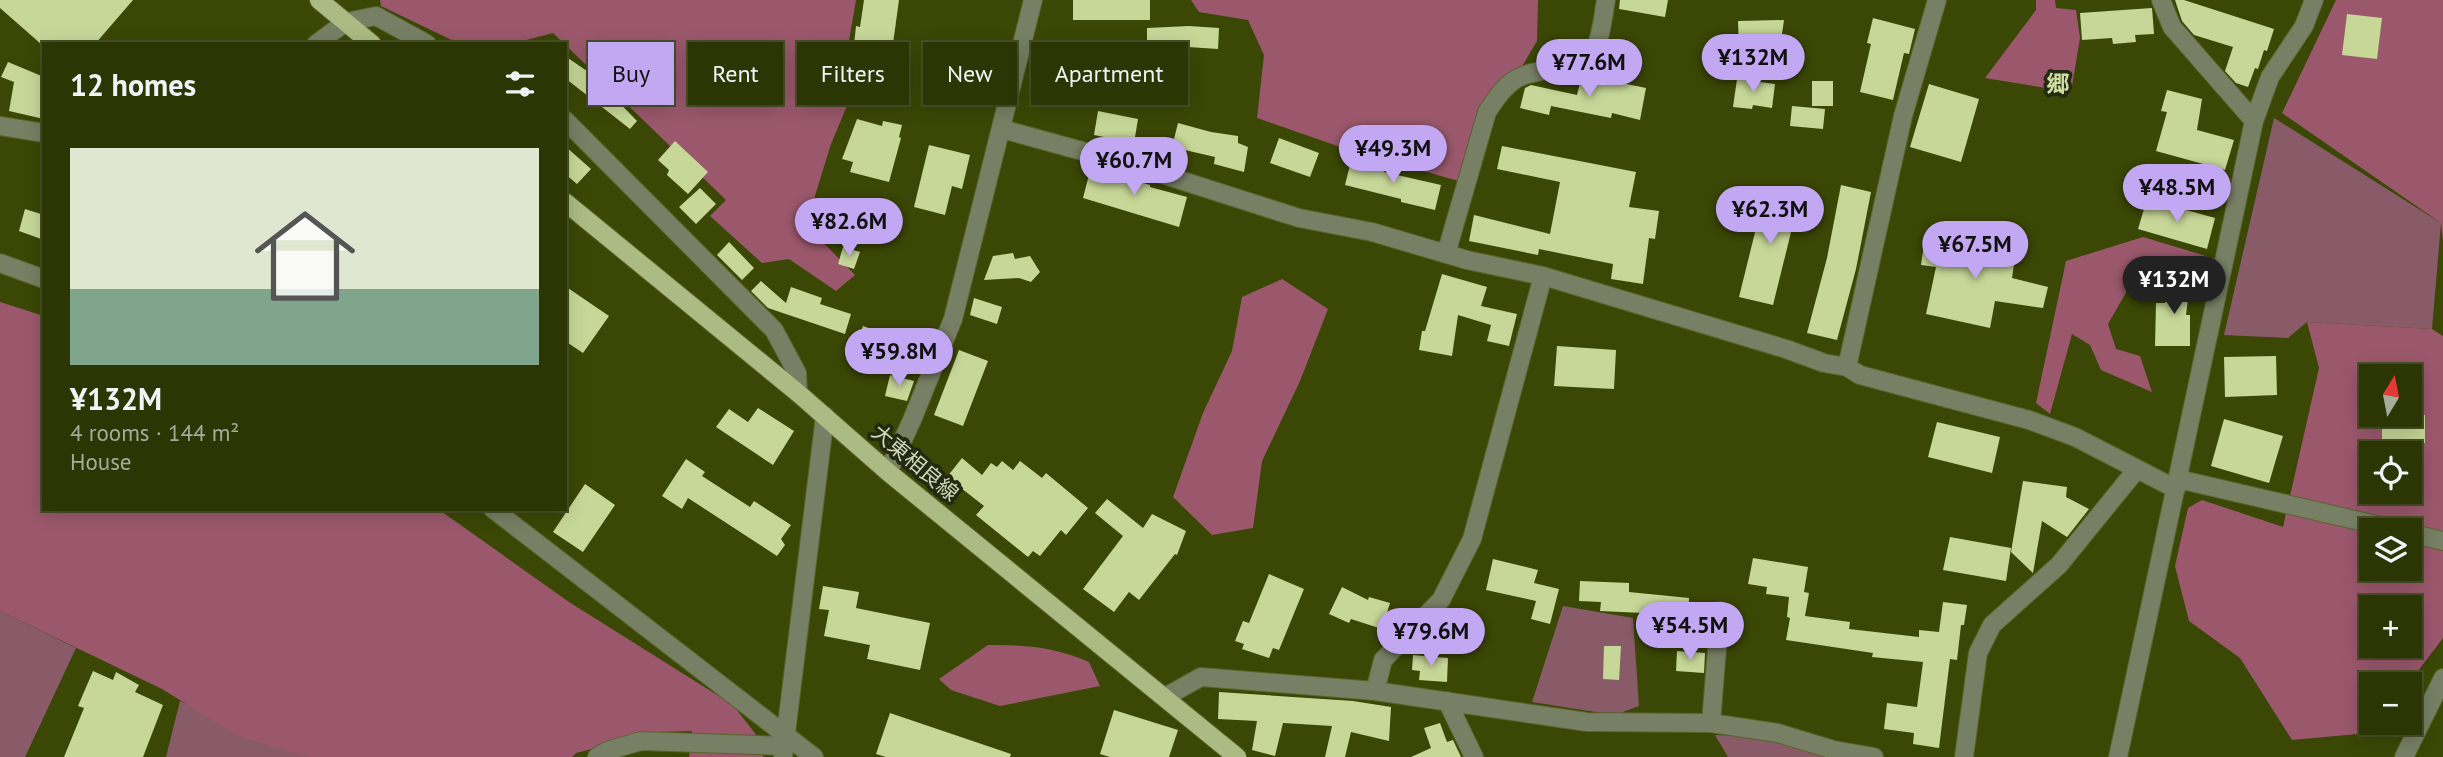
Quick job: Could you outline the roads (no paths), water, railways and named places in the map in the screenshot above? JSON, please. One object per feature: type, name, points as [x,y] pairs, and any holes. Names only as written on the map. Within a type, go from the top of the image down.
[{"type":"main road","points":[[319,0],[370,42]]},
{"type":"main road","name":"大東相良線","points":[[567,204],[798,393],[888,472],[1237,757]]},
{"type":"street","points":[[888,472],[953,319],[1033,0]]},
{"type":"street","points":[[1446,254],[1487,112],[1501,92],[1516,79],[1531,72],[1576,64],[1589,57],[1596,47],[1606,0]]},
{"type":"street","points":[[1847,367],[1903,116],[1937,0]]},
{"type":"street","points":[[2161,0],[2172,27],[2254,121]]},
{"type":"street","points":[[2118,757],[2254,121],[2270,77],[2304,26],[2314,0]]},
{"type":"street","points":[[319,42],[346,22],[376,16],[423,42]]},
{"type":"street","points":[[567,122],[774,330],[797,373],[798,393]]},
{"type":"street","points":[[0,126],[42,133]]},
{"type":"street","points":[[1002,130],[1133,165],[1299,218],[1372,232],[1446,254],[1543,276],[1786,349],[1824,363],[1847,367],[1860,375],[2029,420],[2075,437],[2137,469],[2177,484],[2359,522]]},
{"type":"street","points":[[0,263],[42,278]]},
{"type":"street","points":[[1375,691],[1383,660],[1441,600],[1472,539],[1543,276]]},
{"type":"street","points":[[785,746],[825,416]]},
{"type":"street","points":[[1964,757],[1978,653],[1992,625],[2059,565],[2137,469]]},
{"type":"street","points":[[495,511],[785,746],[814,757]]},
{"type":"street","points":[[2422,536],[2443,541]]},
{"type":"street","points":[[1711,723],[1720,611]]},
{"type":"street","points":[[1165,697],[1201,677],[1375,691],[1587,722],[1711,723],[1778,733],[1833,754],[1874,757]]},
{"type":"street","points":[[2404,757],[2443,678]]},
{"type":"street","points":[[1447,701],[1474,757]]},
{"type":"street","points":[[597,757],[607,751],[640,741],[785,746]]},
{"type":"district","name":"郷","points":[[2058,84]]}]
